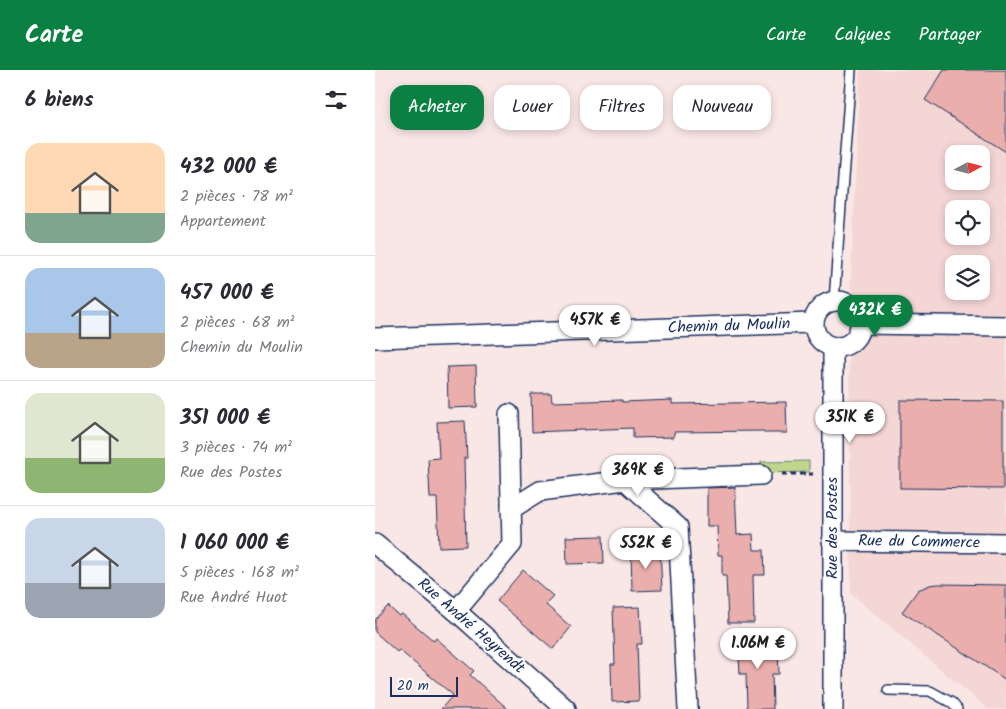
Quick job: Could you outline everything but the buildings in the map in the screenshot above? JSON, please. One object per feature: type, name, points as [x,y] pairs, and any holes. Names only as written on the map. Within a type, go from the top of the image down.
[{"type":"street","points":[[834,301],[849,304],[855,309],[860,324],[859,332],[855,339],[841,348],[833,348],[821,342],[813,323],[817,311],[828,302],[834,301]]},
{"type":"street","name":"Chemin du Moulin","points":[[375,338],[813,323]]},
{"type":"street","points":[[860,324],[1006,326]]},
{"type":"street","name":"Rue des Postes","points":[[833,348],[833,709]]},
{"type":"street","points":[[456,611],[512,544],[509,414]]},
{"type":"street","points":[[511,509],[540,491],[625,480],[761,475]]},
{"type":"street","points":[[625,480],[679,527],[688,709]]},
{"type":"street","name":"Rue du Commerce","points":[[832,541],[1006,543]]},
{"type":"street","name":"Rue André Heyrendt","points":[[375,544],[456,611],[565,709]]},
{"type":"lane","points":[[834,301],[851,70]]},
{"type":"lane","points":[[888,690],[930,691],[952,703],[957,709]]},
{"type":"path","points":[[761,475],[833,473]]},
{"type":"shaded area","points":[[860,70],[1006,70],[1006,709],[988,709],[851,594],[849,325]]},
{"type":"green space","points":[[809,461],[809,472],[761,473],[761,462]]}]
